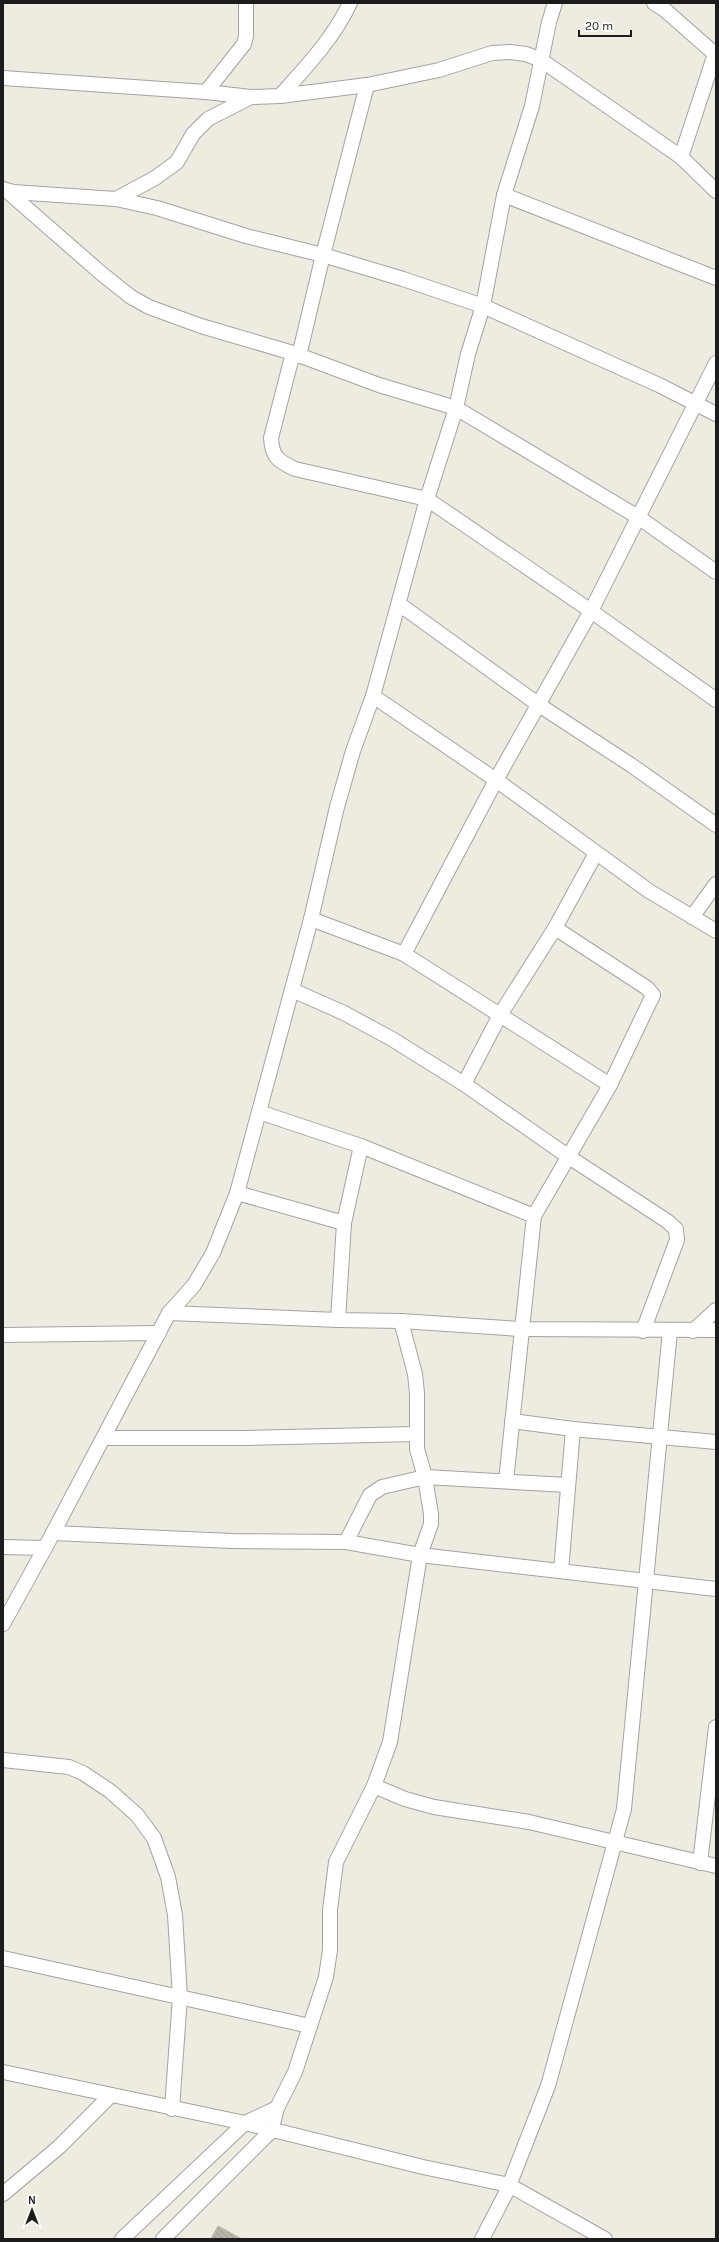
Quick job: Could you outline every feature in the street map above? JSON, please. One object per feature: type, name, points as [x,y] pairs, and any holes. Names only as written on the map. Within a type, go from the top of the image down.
[{"type":"street","points":[[206,92],[244,44],[246,36],[246,3]]},
{"type":"street","points":[[280,96],[324,46],[342,20],[350,3]]},
{"type":"street","points":[[3,1624],[46,1548],[169,1313],[194,1285],[213,1253],[237,1193],[311,919],[337,807],[353,751],[373,696],[427,500],[456,408],[468,354],[483,306],[504,195],[532,106],[541,60],[555,3]]},
{"type":"street","points":[[654,3],[665,10],[716,52],[681,157]]},
{"type":"street","points":[[3,78],[206,92],[252,97],[280,96],[367,85],[439,70],[492,53],[518,53],[541,60],[681,157],[716,191]]},
{"type":"street","points":[[367,85],[323,255],[271,438],[272,451],[282,463],[295,469],[427,500],[591,611],[716,700]]},
{"type":"street","points":[[116,199],[155,178],[178,162],[193,134],[208,119],[252,97]]},
{"type":"street","points":[[5,190],[116,199],[157,208],[246,236],[323,255],[403,278],[483,306],[696,403],[716,414]]},
{"type":"street","points":[[5,190],[63,242],[131,297],[149,307],[201,326],[296,354],[379,385],[456,408],[638,517],[716,572]]},
{"type":"street","points":[[504,195],[716,278]]},
{"type":"street","points":[[404,954],[496,780],[540,705],[591,611],[716,363]]},
{"type":"street","points":[[399,604],[540,705],[631,765],[716,825]]},
{"type":"street","points":[[373,696],[496,780],[649,891],[716,931]]},
{"type":"street","points":[[464,1084],[500,1015],[555,928],[596,853]]},
{"type":"street","points":[[692,917],[716,884]]},
{"type":"street","points":[[311,919],[404,954],[610,1085]]},
{"type":"street","points":[[506,1482],[520,1329],[534,1216],[610,1085],[653,995],[647,988],[555,928]]},
{"type":"street","points":[[292,990],[351,1016],[392,1039],[464,1084],[569,1157],[667,1221],[676,1229],[677,1240],[643,1331]]},
{"type":"street","points":[[259,1112],[361,1146],[534,1216]]},
{"type":"street","points":[[338,1320],[344,1223],[361,1146]]},
{"type":"street","points":[[237,1193],[344,1223]]},
{"type":"street","points":[[693,1331],[716,1310]]},
{"type":"street","points":[[169,1313],[401,1321],[520,1329],[643,1331],[716,1330]]},
{"type":"street","points":[[163,2239],[271,2131],[277,2108],[295,2072],[326,1977],[330,1950],[330,1910],[336,1862],[374,1786],[390,1742],[420,1555],[431,1524],[431,1514],[425,1477],[417,1449],[417,1393],[415,1374],[401,1321]]},
{"type":"street","points":[[482,2239],[509,2185],[548,2086],[624,1809],[670,1331]]},
{"type":"street","points":[[3,1335],[159,1334]]},
{"type":"street","points":[[512,1421],[573,1429],[716,1442]]},
{"type":"street","points":[[561,1572],[573,1429]]},
{"type":"street","points":[[104,1438],[246,1438],[416,1434]]},
{"type":"street","points":[[346,1542],[374,1491],[382,1487],[425,1477],[568,1485]]},
{"type":"street","points":[[53,1533],[232,1541],[346,1542],[420,1555],[716,1589]]},
{"type":"street","points":[[3,1547],[46,1548]]},
{"type":"street","points":[[700,1863],[716,1727]]},
{"type":"street","points":[[3,1760],[69,1767],[83,1773],[110,1791],[137,1815],[154,1838],[168,1877],[175,1915],[180,1997],[172,2109]]},
{"type":"street","points":[[374,1786],[405,1799],[434,1807],[529,1822],[615,1844],[716,1866]]},
{"type":"street","points":[[3,1958],[310,2026]]},
{"type":"street","points":[[3,2072],[172,2109],[245,2123],[271,2131],[423,2167],[509,2185],[605,2239]]},
{"type":"street","points":[[3,2194],[59,2147],[111,2095]]},
{"type":"street","points":[[122,2239],[245,2123],[277,2108]]},
{"type":"building","points":[[218,2226],[242,2239],[211,2239]]}]
